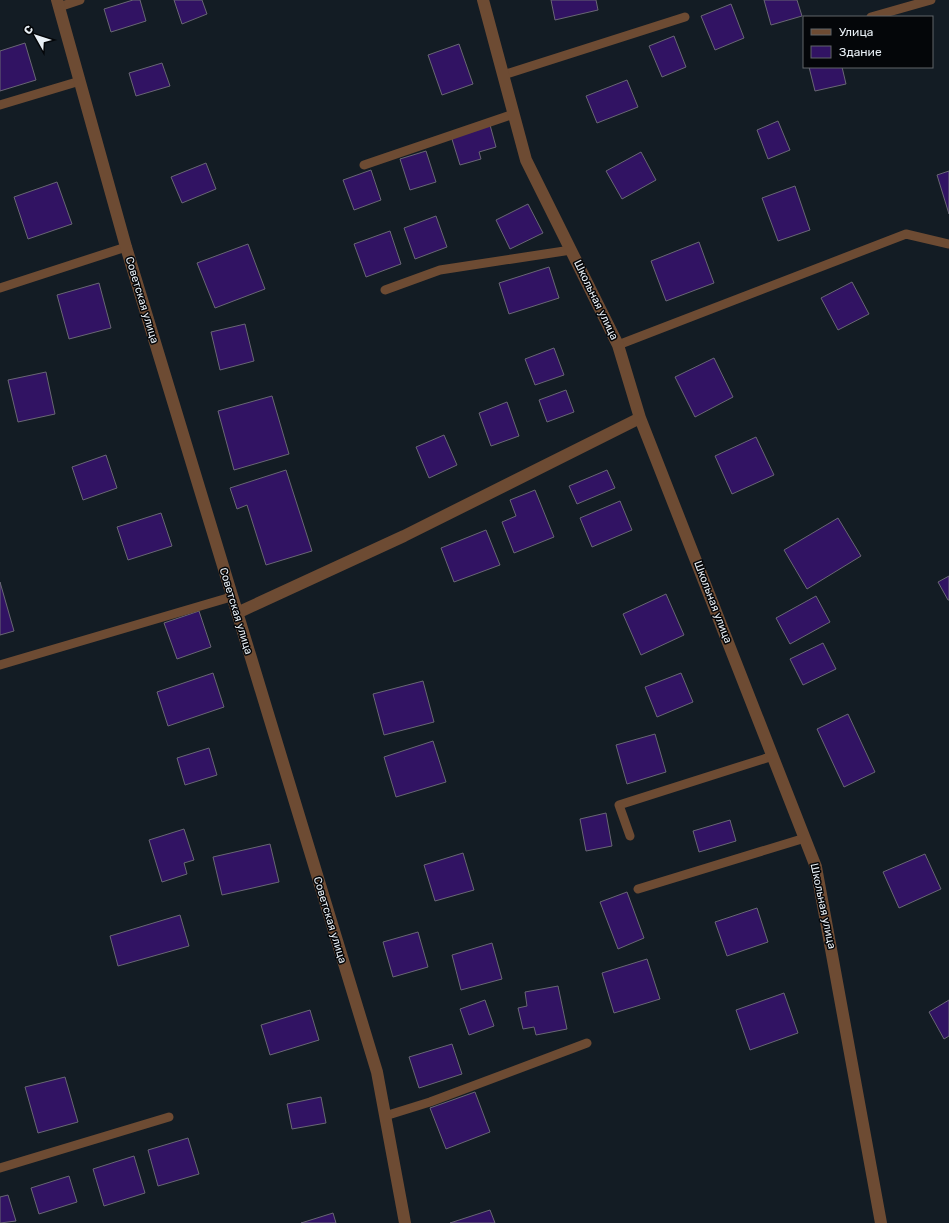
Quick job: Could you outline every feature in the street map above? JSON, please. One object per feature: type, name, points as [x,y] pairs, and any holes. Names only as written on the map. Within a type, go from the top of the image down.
[{"type":"street","name":"Школьная улица","points":[[483,0],[526,160],[618,345],[640,418],[816,867],[881,1223]]},
{"type":"street","name":"Советская улица","points":[[58,3],[126,247],[231,597],[377,1072],[405,1223]]},
{"type":"street","points":[[237,613],[404,536],[640,418]]},
{"type":"lane","points":[[58,3],[80,0]]},
{"type":"lane","points":[[875,16],[931,0]]},
{"type":"lane","points":[[503,75],[685,17]]},
{"type":"lane","points":[[0,105],[80,81]]},
{"type":"lane","points":[[364,165],[514,114]]},
{"type":"lane","points":[[618,345],[906,234],[949,244]]},
{"type":"lane","points":[[0,288],[126,247]]},
{"type":"lane","points":[[385,290],[440,270],[571,250]]},
{"type":"lane","points":[[0,665],[231,597]]},
{"type":"lane","points":[[630,836],[619,805],[773,756]]},
{"type":"lane","points":[[638,889],[805,838]]},
{"type":"lane","points":[[385,1116],[430,1102],[586,1043]]},
{"type":"lane","points":[[0,1168],[169,1117]]},
{"type":"building","points":[[133,0],[140,0],[146,21],[111,32],[104,9]]},
{"type":"building","points":[[174,0],[202,0],[207,14],[182,24]]},
{"type":"building","points":[[551,0],[596,0],[598,10],[555,20]]},
{"type":"building","points":[[764,0],[797,0],[802,16],[771,25]]},
{"type":"building","points":[[731,4],[744,38],[715,50],[701,16]]},
{"type":"building","points":[[674,36],[686,67],[662,77],[649,46]]},
{"type":"building","points":[[25,43],[36,80],[0,91],[0,51]]},
{"type":"building","points":[[459,44],[473,84],[442,95],[428,55]]},
{"type":"building","points":[[162,63],[170,86],[136,96],[129,73]]},
{"type":"building","points":[[809,68],[842,68],[846,84],[815,91]]},
{"type":"building","points":[[627,80],[638,107],[597,123],[586,96]]},
{"type":"building","points":[[778,121],[790,150],[768,159],[757,130]]},
{"type":"building","points":[[490,125],[496,147],[479,152],[481,159],[460,165],[451,136]]},
{"type":"building","points":[[426,151],[436,182],[410,190],[400,159]]},
{"type":"building","points":[[641,152],[656,180],[622,199],[606,171]]},
{"type":"building","points":[[206,163],[216,189],[182,203],[171,177]]},
{"type":"building","points":[[371,170],[381,200],[354,210],[343,180]]},
{"type":"building","points":[[949,171],[949,214],[937,175]]},
{"type":"building","points":[[57,182],[72,224],[28,239],[14,197]]},
{"type":"building","points":[[795,186],[810,230],[778,241],[762,198]]},
{"type":"building","points":[[528,204],[543,233],[510,249],[496,220]]},
{"type":"building","points":[[436,216],[447,247],[415,259],[404,228]]},
{"type":"building","points":[[390,231],[401,264],[366,277],[354,244]]},
{"type":"building","points":[[699,242],[714,283],[666,301],[651,261]]},
{"type":"building","points":[[248,244],[265,289],[215,308],[197,263]]},
{"type":"building","points":[[549,267],[559,298],[509,314],[499,283]]},
{"type":"building","points":[[852,282],[869,314],[838,330],[821,298]]},
{"type":"building","points":[[99,283],[111,328],[69,339],[57,295]]},
{"type":"building","points":[[245,324],[254,361],[220,370],[211,332]]},
{"type":"building","points":[[554,348],[564,375],[535,385],[525,359]]},
{"type":"building","points":[[714,358],[733,397],[695,417],[675,377]]},
{"type":"building","points":[[46,372],[55,414],[18,422],[8,380]]},
{"type":"building","points":[[566,390],[574,412],[547,422],[539,400]]},
{"type":"building","points":[[272,396],[289,454],[234,470],[218,411]]},
{"type":"building","points":[[507,402],[519,436],[491,446],[479,413]]},
{"type":"building","points":[[444,435],[457,465],[429,478],[416,447]]},
{"type":"building","points":[[756,437],[774,475],[732,494],[715,456]]},
{"type":"building","points":[[106,455],[117,488],[83,500],[72,467]]},
{"type":"building","points":[[286,470],[312,551],[266,565],[247,505],[237,509],[230,488]]},
{"type":"building","points":[[607,470],[615,488],[577,504],[569,486]]},
{"type":"building","points":[[535,490],[554,537],[514,553],[502,522],[516,516],[510,500]]},
{"type":"building","points":[[620,501],[632,530],[592,547],[580,518]]},
{"type":"building","points":[[161,513],[172,546],[128,560],[117,527]]},
{"type":"building","points":[[838,518],[861,556],[807,589],[784,550]]},
{"type":"building","points":[[486,530],[500,565],[454,582],[441,548]]},
{"type":"building","points":[[949,576],[949,600],[948,600],[938,582]]},
{"type":"building","points":[[0,582],[14,631],[0,635]]},
{"type":"building","points":[[666,594],[684,635],[641,655],[623,614]]},
{"type":"building","points":[[816,596],[830,622],[790,644],[776,618]]},
{"type":"building","points":[[199,611],[211,647],[177,659],[164,623]]},
{"type":"building","points":[[823,643],[836,669],[803,685],[790,659]]},
{"type":"building","points":[[213,673],[224,707],[168,726],[157,692]]},
{"type":"building","points":[[681,673],[693,702],[657,717],[645,687]]},
{"type":"building","points":[[423,681],[434,722],[384,735],[373,694]]},
{"type":"building","points":[[848,714],[875,772],[844,787],[817,729]]},
{"type":"building","points":[[655,734],[666,772],[627,784],[616,745]]},
{"type":"building","points":[[433,741],[446,782],[396,797],[384,757]]},
{"type":"building","points":[[209,748],[217,775],[185,785],[177,758]]},
{"type":"building","points":[[606,813],[612,846],[586,851],[580,819]]},
{"type":"building","points":[[730,820],[736,841],[699,852],[693,831]]},
{"type":"building","points":[[184,829],[194,860],[184,863],[187,874],[162,882],[149,840]]},
{"type":"building","points":[[270,844],[279,882],[222,895],[213,857]]},
{"type":"building","points":[[463,853],[474,890],[435,901],[424,865]]},
{"type":"building","points":[[925,854],[941,889],[899,908],[883,872]]},
{"type":"building","points":[[627,892],[644,938],[618,949],[600,902]]},
{"type":"building","points":[[757,908],[768,942],[727,956],[715,922]]},
{"type":"building","points":[[180,915],[189,946],[118,966],[110,936]]},
{"type":"building","points":[[418,932],[428,967],[393,977],[383,942]]},
{"type":"building","points":[[492,943],[502,979],[461,990],[452,955]]},
{"type":"building","points":[[647,959],[660,999],[614,1013],[602,973]]},
{"type":"building","points":[[558,986],[567,1029],[536,1035],[534,1027],[523,1029],[518,1008],[527,1006],[525,992]]},
{"type":"building","points":[[784,993],[798,1033],[750,1050],[736,1010]]},
{"type":"building","points":[[485,1000],[494,1026],[469,1035],[460,1009]]},
{"type":"building","points":[[949,1000],[949,1036],[944,1039],[929,1012]]},
{"type":"building","points":[[310,1010],[319,1040],[270,1055],[261,1025]]},
{"type":"building","points":[[452,1044],[462,1074],[419,1088],[409,1057]]},
{"type":"building","points":[[65,1077],[78,1122],[38,1133],[25,1087]]},
{"type":"building","points":[[475,1092],[490,1132],[446,1149],[430,1108]]},
{"type":"building","points":[[321,1097],[326,1123],[292,1129],[287,1104]]},
{"type":"building","points":[[188,1138],[199,1174],[158,1186],[148,1150]]},
{"type":"building","points":[[134,1156],[145,1193],[104,1206],[93,1169]]},
{"type":"building","points":[[69,1176],[77,1202],[39,1214],[31,1188]]},
{"type":"building","points":[[8,1195],[16,1221],[0,1223],[0,1197]]},
{"type":"building","points":[[490,1210],[495,1223],[450,1223]]},
{"type":"building","points":[[333,1213],[336,1223],[301,1223]]}]
